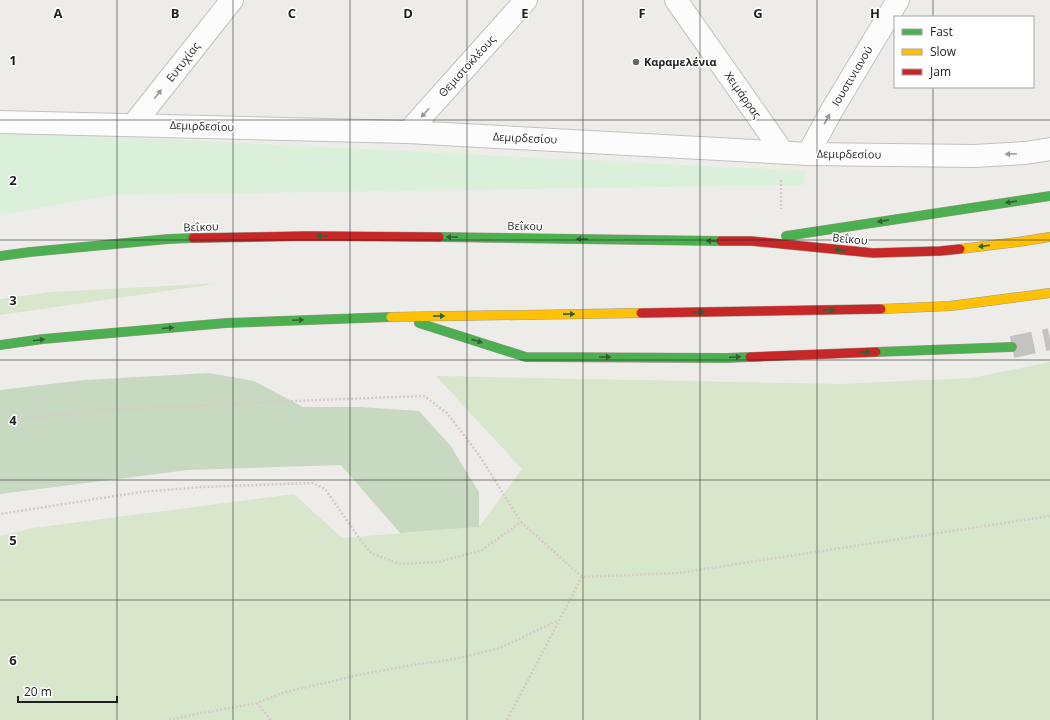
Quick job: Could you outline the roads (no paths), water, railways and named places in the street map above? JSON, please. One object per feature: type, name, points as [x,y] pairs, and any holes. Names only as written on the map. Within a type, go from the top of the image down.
[{"type":"main road","points":[[751,241],[1050,196]]},
{"type":"main road","name":"Βεΐκου","points":[[0,256],[168,239],[308,236],[751,241],[873,253],[940,251],[1050,237]]},
{"type":"main road","points":[[0,345],[43,339],[226,323],[400,317],[942,307],[1050,293]]},
{"type":"main road","points":[[400,317],[526,357],[726,358],[1012,347]]},
{"type":"street","name":"Ευτυχίας","points":[[133,125],[232,0]]},
{"type":"street","name":"Θεμιστοκλέους","points":[[408,132],[526,0]]},
{"type":"street","name":"Χειμάρρας","points":[[676,0],[782,152]]},
{"type":"street","name":"Ιουστινιανού","points":[[808,154],[832,110],[898,0]]},
{"type":"street","name":"Δεμιρδεσίου","points":[[0,122],[408,132],[808,154],[974,156],[1025,153],[1050,149]]},
{"type":"tunnel","points":[[1012,347],[1050,339]]},
{"type":"place","name":"Καραμελένια","points":[[636,62]]}]
